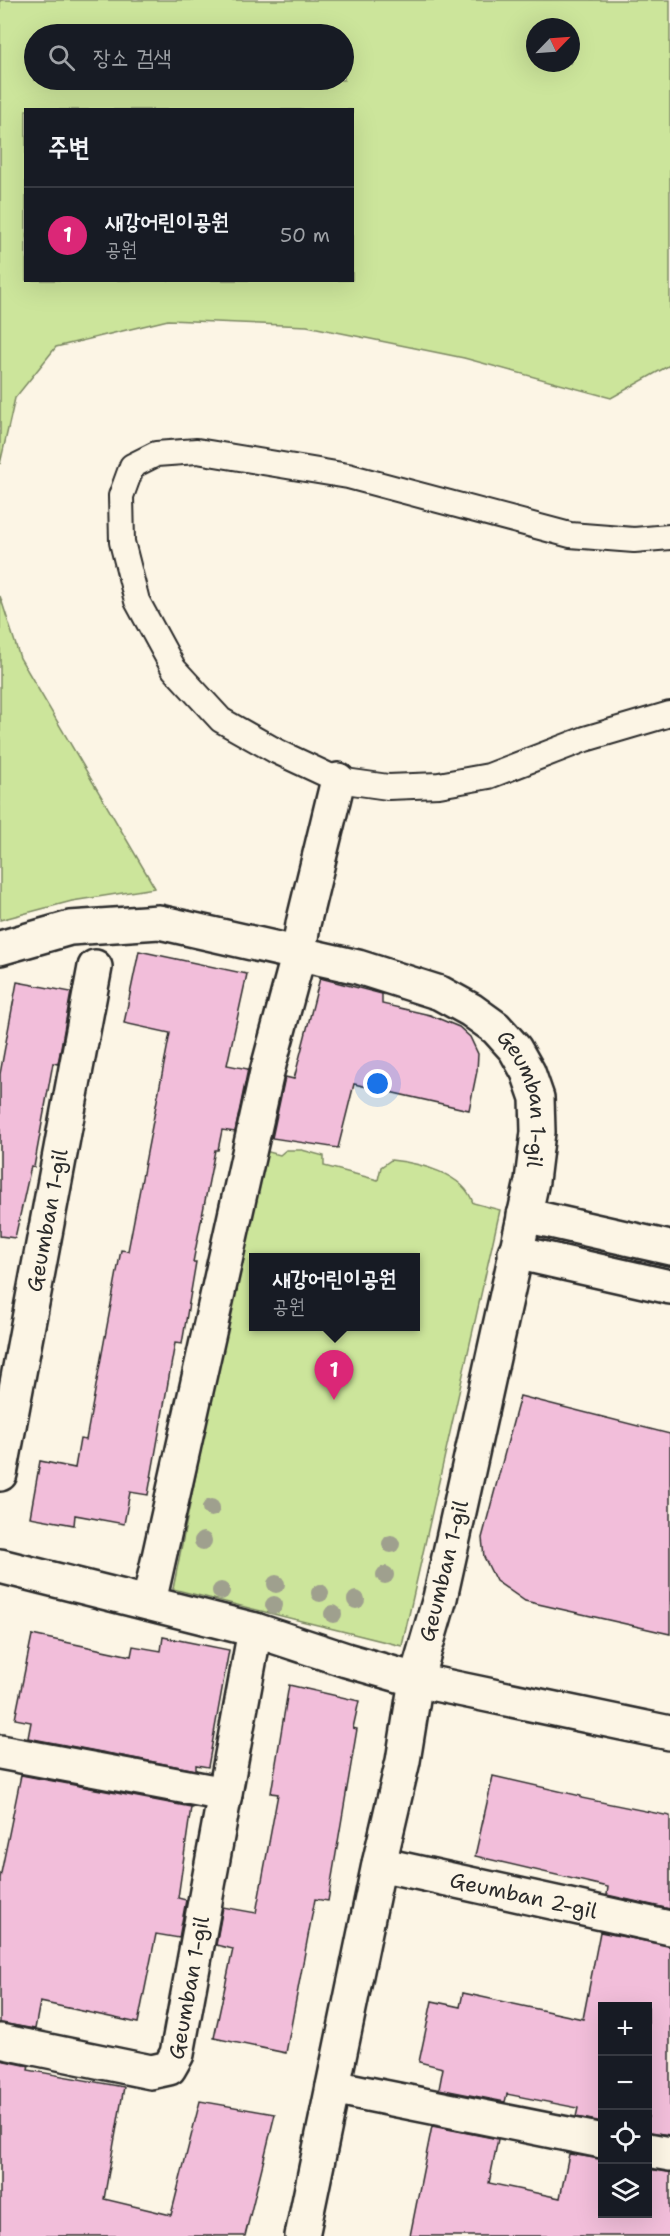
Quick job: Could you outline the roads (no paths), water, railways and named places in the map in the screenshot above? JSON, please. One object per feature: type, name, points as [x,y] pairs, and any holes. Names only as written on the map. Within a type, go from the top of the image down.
[{"type":"street","points":[[149,1602],[267,1072],[299,953],[303,924],[338,780]]},
{"type":"street","name":"Geumban 1-gil","points":[[0,948],[70,928],[159,922],[358,967],[440,993],[471,1010],[496,1028],[515,1049],[528,1072],[537,1098],[537,1132],[532,1181],[440,1598],[416,1680]]},
{"type":"street","name":"Geumban 1-gil","points":[[0,1474],[95,967]]},
{"type":"street","points":[[524,1215],[670,1248]]},
{"type":"street","points":[[515,1252],[670,1287]]},
{"type":"street","points":[[2,1574],[149,1602],[255,1630],[416,1680],[670,1733]]},
{"type":"street","name":"Geumban 1-gil","points":[[0,2041],[151,2072],[169,2068],[177,2054],[255,1630]]},
{"type":"street","points":[[302,2236],[379,1864],[404,1761],[416,1680]]},
{"type":"street","points":[[0,1752],[225,1794]]},
{"type":"street","name":"Geumban 2-gil","points":[[379,1864],[670,1928]]},
{"type":"street","points":[[333,2087],[598,2140]]},
{"type":"street","points":[[652,2151],[670,2154]]},
{"type":"lane","points":[[670,537],[634,540],[570,535],[348,476],[197,451],[156,454],[132,466],[121,496],[122,542],[137,601],[174,669],[221,720],[276,751],[338,780],[398,787],[439,785],[489,776],[585,739],[670,714]]},
{"type":"place","name":"새강어린이공원","points":[[334,1400]]}]
